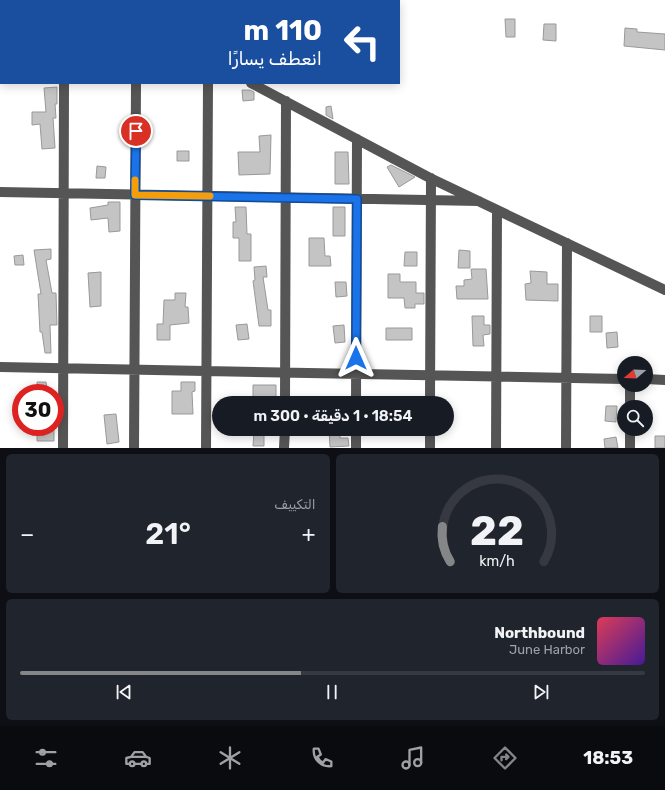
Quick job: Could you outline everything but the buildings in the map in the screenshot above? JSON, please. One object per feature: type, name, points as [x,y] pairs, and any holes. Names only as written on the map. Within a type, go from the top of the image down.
[{"type":"street","points":[[63,448],[64,84]]},
{"type":"street","points":[[134,448],[136,84]]},
{"type":"street","points":[[206,448],[208,84]]},
{"type":"street","points":[[254,84],[431,178],[665,290]]},
{"type":"street","points":[[285,396],[286,101]]},
{"type":"street","points":[[356,396],[357,139]]},
{"type":"street","points":[[430,396],[431,178]]},
{"type":"street","points":[[0,192],[479,201]]},
{"type":"street","points":[[496,448],[497,210]]},
{"type":"street","points":[[566,448],[567,242]]},
{"type":"street","points":[[0,367],[617,379]]},
{"type":"street","points":[[653,379],[665,380]]},
{"type":"street","points":[[284,436],[284,448]]},
{"type":"street","points":[[356,436],[356,448]]},
{"type":"street","points":[[430,436],[430,448]]},
{"type":"street","points":[[630,436],[630,448]]},
{"type":"slow traffic","points":[[135,180],[135,195],[210,196]]},
{"type":"route","points":[[136,131],[135,195],[357,199],[356,358]]}]
